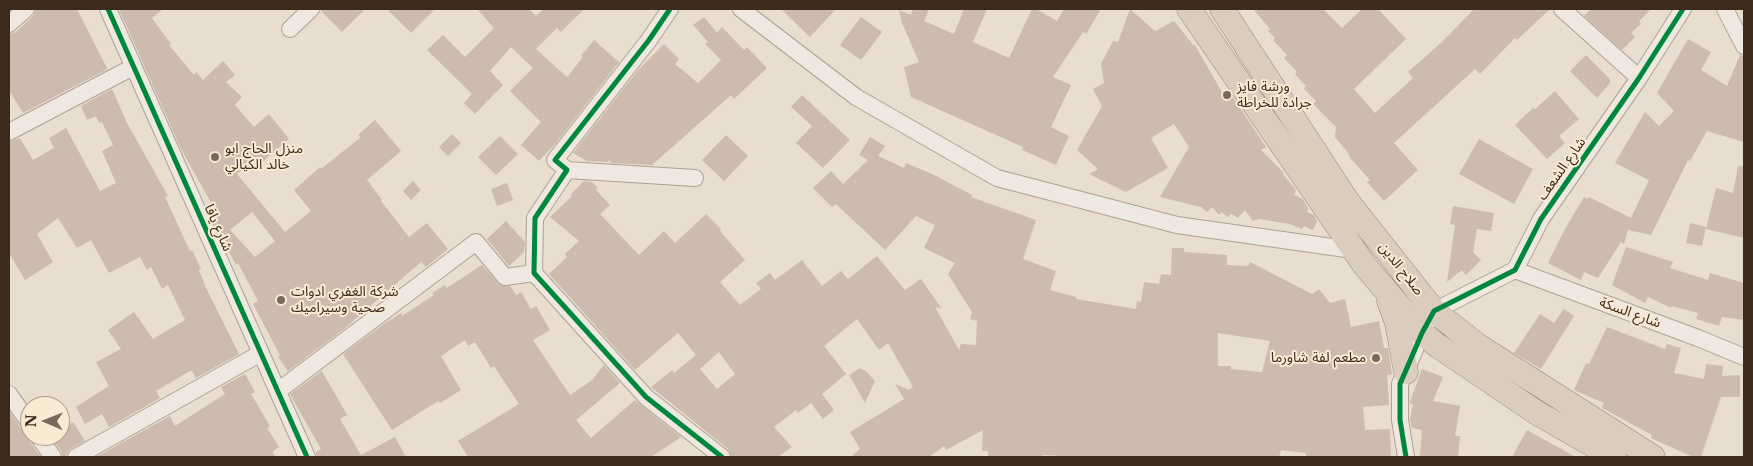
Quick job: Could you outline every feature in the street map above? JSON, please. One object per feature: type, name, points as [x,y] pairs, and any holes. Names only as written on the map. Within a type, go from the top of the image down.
[{"type":"highway","name":"صلاح الدين","points":[[1189,9],[1353,250],[1422,333],[1438,346],[1537,413],[1614,457]]},
{"type":"highway","name":"صلاح الدين","points":[[1222,9],[1348,202],[1434,312],[1477,346],[1653,457]]},
{"type":"highway","points":[[1385,290],[1397,323],[1406,372]]},
{"type":"street","points":[[9,24],[26,9]]},
{"type":"street","name":"شارع يافا","points":[[108,9],[308,457]]},
{"type":"street","points":[[290,29],[310,9]]},
{"type":"street","points":[[670,9],[555,160],[566,170],[696,178]]},
{"type":"street","points":[[740,9],[856,97],[997,178],[1176,225],[1353,250]]},
{"type":"street","points":[[1562,9],[1638,78]]},
{"type":"street","name":"شارع الشعف","points":[[1638,78],[1668,9]]},
{"type":"street","name":"شارع الشعف","points":[[1515,270],[1541,219],[1683,9]]},
{"type":"street","points":[[1725,9],[1744,46]]},
{"type":"street","points":[[9,132],[134,67]]},
{"type":"street","points":[[566,170],[535,218],[534,273],[646,397],[722,457]]},
{"type":"street","points":[[278,391],[476,242],[505,277],[534,273]]},
{"type":"street","points":[[1406,457],[1400,420],[1400,384],[1422,333],[1434,312],[1515,270]]},
{"type":"street","name":"شارع السكة","points":[[1515,270],[1744,357]]},
{"type":"street","points":[[76,457],[261,352]]},
{"type":"street","points":[[9,394],[20,410]]},
{"type":"street","points":[[45,446],[53,457]]},
{"type":"building","points":[[36,9],[77,9],[107,68],[23,113],[9,90],[9,34],[16,32],[33,16]]},
{"type":"building","points":[[119,9],[163,9],[152,18],[171,44],[169,45],[194,75],[196,72],[203,80],[223,61],[235,75],[226,82],[242,97],[235,105],[254,127],[269,114],[289,139],[261,163],[256,158],[237,174],[285,232],[311,211],[294,190],[320,167],[321,169],[361,137],[358,135],[375,120],[401,151],[367,180],[409,237],[427,223],[448,249],[426,267],[421,262],[344,329],[288,371],[278,357],[280,355],[253,304],[258,301],[238,263],[236,265],[215,226],[208,210],[214,208],[181,149]],"holes":[[[252,212],[275,241],[255,257],[230,230]]]},
{"type":"building","points":[[321,9],[365,9],[342,32]]},
{"type":"building","points":[[387,9],[435,9],[411,33]]},
{"type":"building","points":[[477,9],[529,9],[536,16],[544,9],[584,9],[561,32],[557,28],[536,49],[567,77],[594,40],[619,62],[556,143],[539,161],[521,145],[541,122],[510,91],[533,68],[511,47],[490,71],[503,85],[475,114],[464,103],[472,94],[427,50],[443,35],[465,57],[494,28]]},
{"type":"building","points":[[781,9],[836,9],[810,37]]},
{"type":"building","points":[[913,9],[929,9],[924,21],[954,34],[964,9],[987,9],[973,42],[1009,58],[1032,9],[1036,9],[1057,21],[1064,9],[1101,9],[1086,34],[1083,32],[1053,77],[1071,85],[1051,127],[1069,136],[1056,165],[1022,150],[1023,147],[911,97],[904,67],[919,62],[902,23],[899,10],[911,15]]},
{"type":"building","points":[[1130,9],[1155,31],[1174,21],[1195,45],[1223,94],[1228,90],[1266,147],[1261,150],[1284,173],[1296,190],[1294,195],[1303,199],[1308,208],[1307,212],[1314,215],[1317,221],[1313,230],[1304,226],[1302,229],[1290,224],[1259,219],[1253,221],[1245,210],[1238,218],[1231,214],[1227,217],[1222,212],[1219,215],[1212,207],[1207,212],[1201,207],[1160,197],[1189,147],[1174,124],[1151,138],[1168,168],[1126,192],[1089,174],[1098,169],[1077,150],[1102,106],[1093,89],[1104,83],[1101,64],[1113,41],[1118,42]]},
{"type":"building","points":[[1253,9],[1323,9],[1342,28],[1362,9],[1378,9],[1406,39],[1354,89],[1375,113],[1413,78],[1408,72],[1442,42],[1474,9],[1550,9],[1517,40],[1515,38],[1480,74],[1475,69],[1394,143],[1418,170],[1384,201],[1367,182],[1370,180],[1335,137],[1336,127],[1313,104],[1316,101],[1304,89],[1306,86],[1295,74],[1297,72],[1284,58],[1287,55],[1273,40],[1275,38],[1268,31],[1270,29]]},
{"type":"building","points":[[1591,9],[1651,9],[1639,21],[1641,24],[1631,33],[1635,37],[1622,50],[1584,16]]},
{"type":"building","points":[[704,17],[717,33],[722,27],[744,50],[747,47],[767,68],[734,99],[731,95],[652,165],[612,163],[609,160],[607,162],[587,161],[573,153],[638,70],[664,44],[679,59],[675,64],[698,83],[721,60],[705,44],[708,42],[693,25]]},
{"type":"building","points":[[861,17],[882,32],[861,60],[840,45]]},
{"type":"building","points":[[1688,39],[1711,52],[1701,70],[1727,86],[1740,55],[1744,56],[1744,142],[1707,131],[1690,161],[1688,160],[1651,235],[1628,230],[1624,244],[1621,242],[1598,278],[1584,272],[1581,280],[1548,263],[1584,197],[1588,199],[1589,197],[1631,218],[1649,180],[1615,163],[1645,112],[1659,126],[1674,111],[1657,93]]},
{"type":"building","points":[[1586,55],[1610,79],[1610,83],[1597,98],[1570,71]]},
{"type":"building","points":[[112,89],[127,123],[168,196],[165,197],[190,251],[192,250],[201,269],[199,270],[206,288],[239,354],[196,378],[192,371],[188,372],[156,391],[160,398],[109,427],[102,414],[85,424],[76,407],[109,386],[96,362],[121,349],[108,330],[134,312],[153,339],[185,320],[168,285],[162,289],[151,267],[147,270],[140,257],[109,273],[91,240],[77,248],[58,218],[37,234],[53,262],[25,280],[9,253],[9,142],[20,138],[33,160],[54,148],[49,138],[66,128],[100,191],[116,183],[102,151],[113,145],[102,122],[99,123],[96,116],[87,120],[81,106]]},
{"type":"building","points":[[1555,91],[1579,119],[1559,136],[1565,143],[1547,159],[1515,125]]},
{"type":"building","points":[[802,95],[850,140],[823,168],[796,143],[812,126],[791,107]]},
{"type":"building","points":[[452,134],[461,143],[448,156],[439,147]]},
{"type":"building","points":[[726,135],[748,156],[724,181],[702,160]]},
{"type":"building","points":[[500,136],[518,154],[496,175],[478,157]]},
{"type":"building","points":[[870,137],[885,146],[878,156],[904,168],[906,163],[932,174],[972,195],[971,197],[1036,220],[1023,259],[1056,271],[1050,290],[1076,297],[1076,299],[1136,309],[1137,301],[1141,302],[1144,282],[1159,284],[1161,274],[1171,275],[1172,248],[1184,248],[1184,252],[1227,255],[1227,265],[1248,266],[1250,262],[1312,294],[1319,289],[1330,303],[1345,299],[1351,327],[1379,321],[1384,348],[1388,348],[1392,374],[1387,375],[1389,405],[1363,407],[1365,430],[1390,429],[1391,457],[1306,457],[1306,453],[1281,450],[1279,457],[1083,457],[1043,455],[1043,457],[988,457],[988,451],[982,451],[983,430],[946,450],[944,446],[929,457],[851,457],[860,449],[850,432],[904,399],[895,384],[909,390],[913,387],[888,343],[879,350],[857,319],[824,346],[846,374],[822,394],[834,410],[823,419],[811,403],[798,413],[796,410],[774,427],[792,447],[778,457],[732,457],[728,449],[651,387],[672,370],[674,373],[696,355],[678,333],[635,370],[549,274],[567,257],[565,254],[579,241],[550,217],[572,196],[571,194],[584,181],[592,182],[598,188],[596,190],[610,205],[600,214],[639,255],[664,231],[675,243],[706,214],[721,229],[720,231],[745,260],[720,282],[740,305],[761,289],[756,283],[770,273],[775,280],[802,260],[822,286],[841,271],[848,279],[877,256],[905,290],[921,279],[942,309],[935,307],[959,350],[961,344],[976,345],[977,321],[970,319],[972,312],[948,274],[955,263],[924,248],[935,225],[916,216],[885,250],[836,204],[832,207],[813,188],[831,171],[843,184],[868,160],[859,155]],"holes":[[[1218,333],[1270,341],[1262,372],[1231,369],[1231,366],[1218,366]],[[719,352],[735,374],[717,389],[700,369]]]},
{"type":"building","points":[[1479,139],[1533,169],[1514,204],[1459,174]]},
{"type":"building","points":[[1738,166],[1744,166],[1744,238],[1706,229],[1716,188],[1733,193]]},
{"type":"building","points":[[413,181],[421,190],[411,200],[403,191]]},
{"type":"building","points":[[507,183],[513,200],[497,206],[491,189]]},
{"type":"building","points":[[1453,206],[1494,213],[1491,231],[1477,229],[1473,252],[1481,260],[1466,275],[1462,270],[1447,282],[1455,225],[1450,224]]},
{"type":"building","points":[[506,221],[525,242],[524,252],[509,266],[487,239]]},
{"type":"building","points":[[1690,223],[1706,227],[1702,246],[1686,243]]},
{"type":"building","points":[[1626,247],[1673,262],[1670,268],[1708,280],[1710,273],[1744,283],[1744,320],[1722,317],[1719,326],[1696,319],[1698,313],[1672,306],[1671,308],[1648,297],[1645,303],[1612,285]]},
{"type":"building","points":[[482,265],[501,286],[510,286],[516,295],[521,292],[531,309],[536,306],[550,330],[533,340],[570,395],[591,381],[604,365],[620,383],[576,420],[591,438],[635,400],[681,437],[651,457],[468,457],[458,441],[519,404],[494,366],[491,368],[475,342],[468,346],[465,340],[441,356],[461,390],[440,403],[438,401],[392,430],[343,354],[384,324],[401,313],[402,316],[434,295],[432,293],[445,285],[447,288]]},
{"type":"building","points":[[1564,309],[1574,316],[1541,369],[1514,353],[1540,314],[1554,323]]},
{"type":"building","points":[[1607,327],[1665,349],[1667,344],[1681,348],[1674,373],[1704,379],[1706,364],[1723,366],[1722,376],[1740,375],[1740,397],[1721,397],[1701,457],[1693,457],[1651,438],[1652,435],[1602,408],[1604,403],[1574,390],[1586,363],[1589,364]]},
{"type":"building","points":[[860,368],[866,371],[875,381],[865,403],[849,375]]},
{"type":"building","points":[[1422,369],[1443,377],[1433,401],[1460,406],[1455,436],[1460,436],[1458,457],[1420,457],[1422,430],[1412,428],[1410,419],[1413,404],[1410,404],[1410,402]]},
{"type":"building","points":[[322,371],[347,415],[340,419],[361,455],[395,437],[406,457],[317,457],[316,452],[321,449],[290,394]]},
{"type":"building","points":[[245,374],[255,392],[251,394],[270,426],[267,428],[279,447],[272,452],[276,457],[96,457],[170,416],[175,426],[225,394],[221,387]]},
{"type":"building","points":[[9,411],[20,427],[20,446],[33,446],[41,457],[9,457]]},
{"type":"building","points":[[73,422],[85,441],[67,452],[66,457],[63,457],[57,446],[70,446],[70,424]]},
{"type":"building","points":[[1527,430],[1543,439],[1576,457],[1512,457]]},
{"type":"cycle path","points":[[108,9],[307,457]]},
{"type":"cycle path","points":[[670,9],[649,40],[555,160],[567,170],[535,218],[534,273],[646,397],[722,457]]},
{"type":"cycle path","points":[[1406,457],[1400,420],[1400,384],[1422,333],[1434,311],[1515,270],[1541,219],[1639,78],[1683,9]]},
{"type":"place","name":"ورشة فايز جرادة للخراطة","points":[[1227,95]]},
{"type":"place","name":"منزل الحاج ابو خالد الكيالي","points":[[215,157]]},
{"type":"place","name":"شركة الغفري ادوات صحية وسيراميك","points":[[281,300]]},
{"type":"place","name":"مطعم لفة شاورما","points":[[1376,358]]}]
